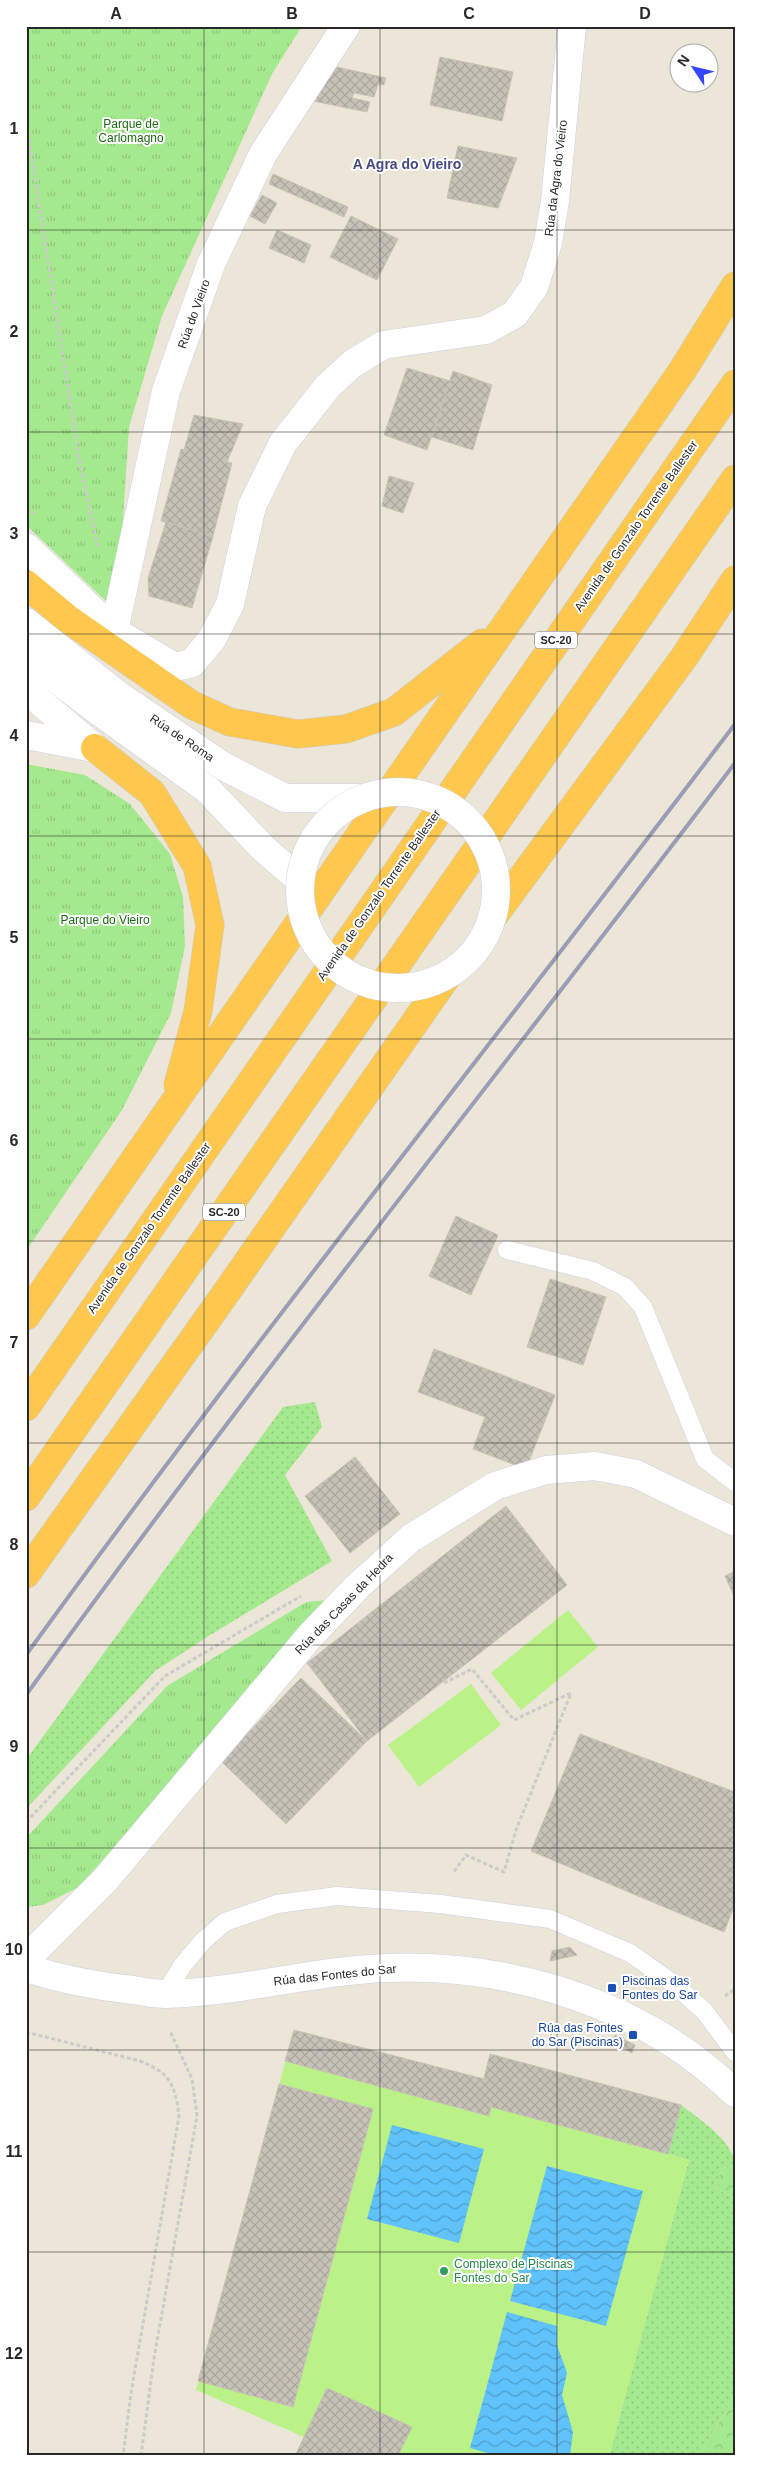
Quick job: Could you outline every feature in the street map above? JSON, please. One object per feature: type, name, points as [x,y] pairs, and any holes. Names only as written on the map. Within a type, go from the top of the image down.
[{"type":"highway","points":[[26,1316],[682,371],[735,286]]},
{"type":"highway","name":"Avenida de Gonzalo Torrente Ballester","points":[[26,1407],[735,384]]},
{"type":"highway","name":"SC-20","points":[[26,1497],[735,479]]},
{"type":"highway","points":[[493,917],[685,656],[735,580]]},
{"type":"highway","points":[[26,584],[68,619],[192,705],[230,722],[298,734],[346,728],[394,712],[503,627]]},
{"type":"highway","points":[[95,748],[152,793],[197,866],[210,925],[198,1011],[173,1104]]},
{"type":"highway","points":[[26,1574],[221,1300],[448,975]]},
{"type":"street","name":"Rúa do Vieiro","points":[[114,631],[166,391],[211,264],[263,154],[346,26]]},
{"type":"street","name":"Rúa da Agra do Vieiro","points":[[114,631],[175,668],[192,662],[212,638],[230,604],[252,506],[283,443],[328,386],[352,364],[383,345],[486,330],[515,314],[534,287],[548,243],[556,201],[572,26]]},
{"type":"street","points":[[26,547],[114,631]]},
{"type":"street","name":"Rúa de Roma","points":[[26,622],[110,704],[208,790],[263,848],[300,880]]},
{"type":"street","name":"Rúa de Roma","points":[[26,656],[223,766],[285,798],[360,798]]},
{"type":"street","points":[[26,690],[95,748]]},
{"type":"street","points":[[26,736],[95,748]]},
{"type":"street","points":[[391,791],[423,794],[452,806],[475,827],[491,855],[497,886],[493,917],[478,947],[468,960],[448,975],[419,987],[388,989],[358,980],[332,964],[312,940],[302,911],[300,880],[306,854],[318,831],[337,812],[360,798],[391,791]]},
{"type":"street","name":"Rúa das Casas da Hedra","points":[[26,1960],[106,1879],[310,1636],[357,1587],[419,1532],[495,1486],[546,1470],[595,1466],[636,1474],[735,1522]]},
{"type":"street","name":"Rúa das Fontes do Sar","points":[[26,1968],[63,1981],[165,1994],[232,1988],[347,1971],[387,1968],[422,1967],[473,1972],[557,1989],[590,1999],[620,2013],[691,2056],[735,2093]]},
{"type":"lane","points":[[507,1250],[593,1271],[625,1287],[643,1307],[705,1459],[735,1482]]},
{"type":"lane","points":[[165,1994],[182,1966],[203,1940],[224,1922],[277,1904],[337,1896],[440,1904],[550,1919],[630,1954],[674,1984],[704,2011],[735,2052]]},
{"type":"path","points":[[26,120],[81,471],[100,554]]},
{"type":"path","points":[[26,1822],[165,1676],[306,1593]]},
{"type":"path","points":[[444,1683],[472,1669],[514,1720],[571,1693],[516,1830],[504,1872],[466,1855],[453,1873]]},
{"type":"path","points":[[141,2456],[154,2358],[197,2116],[192,2079],[170,2031]]},
{"type":"path","points":[[26,2032],[149,2064],[158,2068],[169,2078],[177,2096],[180,2116],[132,2393],[123,2456]]},
{"type":"green space","name":"Parque de Carlomagno","points":[[26,26],[302,26],[272,74],[162,316],[129,427],[118,598],[109,604],[26,525]]},
{"type":"green space","name":"Parque do Vieiro","points":[[26,764],[85,775],[130,804],[170,854],[183,897],[185,946],[171,1013],[122,1110],[26,1251]]},
{"type":"green space","points":[[315,1402],[322,1427],[285,1475],[332,1561],[155,1671],[26,1809],[26,1760],[283,1407]]},
{"type":"green space","points":[[328,1600],[79,1887],[43,1905],[26,1907],[26,1838],[167,1686],[306,1602]]},
{"type":"green space","points":[[568,1610],[598,1647],[521,1710],[491,1673]]},
{"type":"green space","points":[[471,1684],[501,1725],[419,1787],[388,1745]]},
{"type":"green space","name":"Complexo de Piscinas Fontes do Sar","points":[[294,2030],[483,2079],[490,2054],[681,2105],[668,2154],[689,2160],[609,2456],[295,2456],[304,2437],[196,2390]]},
{"type":"green space","points":[[681,2105],[723,2140],[729,2148],[735,2166],[723,2168],[714,2187],[735,2199],[735,2395],[699,2456],[609,2456],[689,2160],[668,2154]]},
{"type":"green space","points":[[735,2166],[735,2199],[714,2187],[723,2168]]},
{"type":"green space","points":[[735,2395],[735,2456],[699,2456]]},
{"type":"water","points":[[392,2125],[484,2149],[459,2243],[367,2219]]},
{"type":"water","points":[[547,2166],[643,2191],[606,2326],[510,2301]]},
{"type":"water","points":[[507,2312],[557,2326],[557,2345],[567,2373],[562,2395],[573,2432],[570,2456],[498,2456],[470,2448]]},
{"type":"building","points":[[440,57],[513,72],[502,121],[430,105]]},
{"type":"building","points":[[337,67],[386,78],[384,85],[378,84],[374,97],[354,93],[352,98],[370,102],[367,112],[313,101]]},
{"type":"building","points":[[458,146],[517,158],[498,208],[447,198]]},
{"type":"building","points":[[273,174],[348,207],[344,217],[269,184]]},
{"type":"building","points":[[262,195],[277,203],[265,224],[250,216]]},
{"type":"building","points":[[351,216],[398,239],[377,280],[330,257]]},
{"type":"building","points":[[277,230],[311,245],[304,263],[269,248]]},
{"type":"building","points":[[407,368],[450,381],[427,450],[384,435]]},
{"type":"building","points":[[453,371],[492,385],[473,450],[432,437]]},
{"type":"building","points":[[194,415],[243,424],[227,462],[232,463],[213,536],[161,521],[181,449],[184,450]]},
{"type":"building","points":[[389,476],[414,483],[403,513],[382,506]]},
{"type":"building","points":[[166,522],[213,536],[192,608],[149,596],[148,578]]},
{"type":"building","points":[[456,1216],[498,1235],[471,1295],[429,1276]]},
{"type":"building","points":[[550,1279],[606,1297],[583,1365],[527,1347]]},
{"type":"building","points":[[434,1349],[555,1395],[526,1469],[473,1449],[485,1417],[418,1392]]},
{"type":"building","points":[[355,1457],[400,1514],[350,1553],[305,1496]]},
{"type":"building","points":[[506,1506],[567,1585],[367,1741],[307,1663]]},
{"type":"building","points":[[735,1571],[735,1598],[725,1576]]},
{"type":"building","points":[[301,1678],[367,1741],[286,1824],[221,1761]]},
{"type":"building","points":[[580,1734],[735,1792],[735,1904],[724,1932],[531,1851]]},
{"type":"building","points":[[570,1947],[577,1955],[550,1961],[552,1951]]},
{"type":"building","points":[[294,2030],[484,2079],[490,2054],[681,2105],[668,2154],[491,2107],[489,2116],[285,2061]]},
{"type":"building","points":[[615,2035],[635,2045],[632,2053],[611,2042]]},
{"type":"building","points":[[279,2084],[373,2109],[293,2407],[198,2381]]},
{"type":"building","points":[[327,2388],[412,2427],[398,2456],[295,2456]]},
{"type":"railway","points":[[26,1655],[200,1420],[735,724]]},
{"type":"railway","points":[[26,1695],[200,1459],[735,763]]},
{"type":"place","name":"Piscinas das Fontes do Sar","points":[[612,1988]]},
{"type":"place","name":"Rúa das Fontes do Sar (Piscinas)","points":[[633,2035]]},
{"type":"place","name":"Complexo de Piscinas Fontes do Sar","points":[[444,2271]]},
{"type":"district","name":"A Agra do Vieiro","points":[[407,164]]}]
